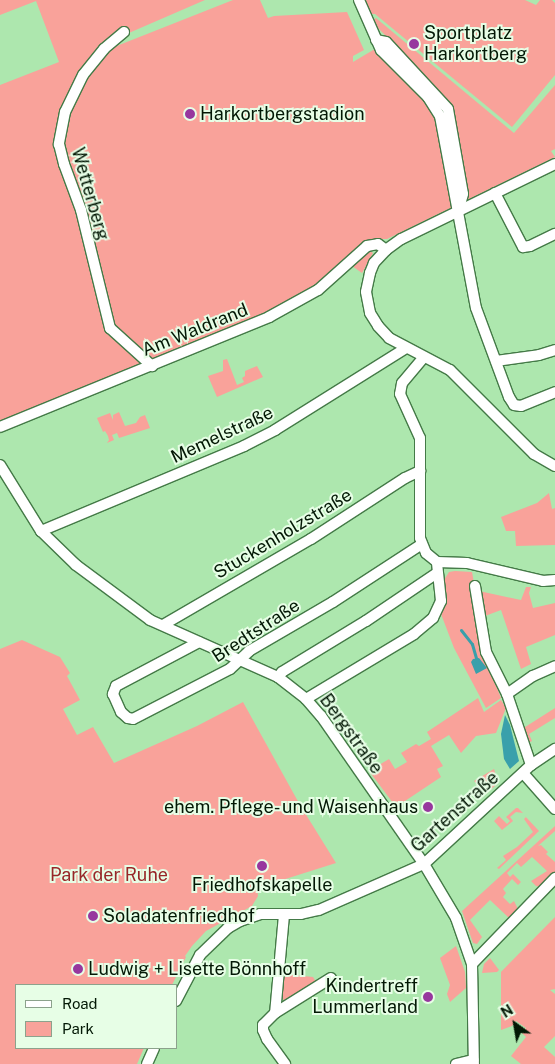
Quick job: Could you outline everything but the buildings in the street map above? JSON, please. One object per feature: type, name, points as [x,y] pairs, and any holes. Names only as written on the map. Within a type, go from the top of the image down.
[{"type":"street","points":[[358,0],[381,50],[437,110],[459,209],[466,265],[476,308],[509,397],[514,405],[525,405],[555,392]]},
{"type":"street","name":"Wetterberg","points":[[124,32],[104,48],[83,75],[65,112],[59,144],[64,164],[81,210],[110,328],[152,366]]},
{"type":"street","points":[[555,164],[459,209],[386,250],[370,273],[366,292],[367,302],[378,326],[389,338],[450,370],[528,448],[555,466]]},
{"type":"street","points":[[495,193],[523,247],[530,246],[555,234]]},
{"type":"street","name":"Am Waldrand","points":[[0,427],[152,366],[290,307],[318,290],[367,246],[378,244],[386,250]]},
{"type":"street","name":"Memelstraße","points":[[42,531],[244,446],[275,430],[406,348]]},
{"type":"street","points":[[496,361],[538,355],[555,350]]},
{"type":"street","points":[[424,357],[400,388],[404,405],[414,420],[420,438],[419,520],[422,544],[428,557],[437,562],[466,563],[543,581],[555,580]]},
{"type":"street","name":"Bergstraße","points":[[0,465],[42,531],[76,565],[140,614],[278,677],[306,699],[333,732],[424,864],[456,918],[472,964],[474,1062]]},
{"type":"street","name":"Stuckenholzstraße","points":[[163,625],[312,540],[404,478],[420,471]]},
{"type":"street","name":"Bredtstraße","points":[[199,642],[116,686],[113,694],[121,712],[128,718],[133,719],[230,669],[249,651],[333,602],[422,544]]},
{"type":"street","points":[[306,699],[414,634],[432,618],[441,601],[437,562]]},
{"type":"street","points":[[278,677],[437,573]]},
{"type":"street","points":[[475,586],[486,652],[507,694],[531,765]]},
{"type":"street","points":[[507,694],[533,676],[555,666]]},
{"type":"street","name":"Gartenstraße","points":[[178,997],[200,955],[228,928],[240,921],[260,914],[284,915],[319,910],[424,864],[531,765],[555,749]]},
{"type":"street","points":[[523,773],[555,809]]},
{"type":"street","points":[[472,964],[555,878]]},
{"type":"street","points":[[275,1013],[284,915]]},
{"type":"street","points":[[285,1064],[267,1040],[263,1030],[264,1025],[275,1013],[331,978]]},
{"type":"street","points":[[147,1064],[154,1049]]},
{"type":"street","points":[[456,1064],[474,1062]]},
{"type":"green space","points":[[0,0],[205,0],[98,46],[104,51],[233,0],[260,0],[268,18],[274,16],[347,12],[364,50],[353,56],[353,62],[390,40],[376,26],[373,20],[376,18],[514,133],[555,85],[555,149],[551,151],[555,157],[387,239],[377,239],[316,287],[288,304],[0,424],[0,85],[59,62],[36,1],[0,15]]},
{"type":"green space","points":[[364,0],[525,0],[536,5],[540,0],[552,0],[555,3],[555,75],[512,127],[375,14],[371,14]]},
{"type":"green space","points":[[370,251],[373,253],[362,273],[352,266]]},
{"type":"green space","points":[[227,359],[237,385],[244,382],[242,378],[245,376],[245,371],[257,366],[263,377],[217,397],[208,376],[223,371],[223,360]]},
{"type":"green space","points":[[119,412],[125,426],[136,423],[140,417],[145,415],[150,428],[119,438],[117,433],[112,435],[114,440],[107,443],[109,440],[108,436],[105,431],[103,432],[97,418],[110,413],[113,420],[113,415]]},
{"type":"green space","points":[[549,493],[552,509],[555,508],[555,545],[516,546],[515,531],[506,531],[501,517],[537,503]]},
{"type":"green space","points":[[449,572],[472,572],[489,668],[501,698],[486,708],[454,648],[441,614],[447,598],[444,580]]},
{"type":"green space","points":[[526,587],[531,587],[529,593],[533,608],[555,603],[555,635],[526,647],[531,664],[521,669],[501,610],[485,616],[479,591],[521,600]]},
{"type":"green space","name":"Park der Ruhe","points":[[22,640],[60,657],[70,673],[67,676],[80,700],[63,709],[77,735],[93,727],[114,763],[197,726],[243,702],[300,805],[336,863],[257,888],[258,896],[252,906],[206,931],[192,946],[185,956],[172,984],[15,984],[15,1049],[144,1049],[137,1064],[0,1064],[0,649]]},
{"type":"green space","points":[[478,698],[484,712],[501,700],[506,708],[496,733],[476,736],[461,753],[449,735],[431,746],[443,766],[437,769],[441,777],[396,807],[369,771],[389,759],[395,769],[407,762],[401,753],[416,744],[419,746],[431,739],[427,732]]},
{"type":"green space","points":[[555,708],[555,718],[529,734],[532,741],[528,743],[522,729]]},
{"type":"green space","points":[[494,769],[498,783],[486,794],[474,781]]},
{"type":"green space","points":[[516,808],[523,813],[516,812],[510,817],[513,821],[502,830],[494,821],[499,816],[507,824],[510,821],[506,817]]},
{"type":"green space","points":[[526,817],[539,831],[499,869],[497,868],[506,860],[503,856],[517,847],[533,832],[524,819]]},
{"type":"green space","points":[[555,826],[555,831],[538,846],[541,845],[548,852],[546,854],[555,862],[555,873],[541,887],[536,886],[531,881],[547,871],[532,857],[521,867],[517,863],[507,873],[510,877],[513,874],[521,882],[518,885],[512,879],[503,889],[506,893],[503,897],[510,904],[514,901],[518,909],[509,918],[490,900],[470,920],[482,937],[477,944],[473,943],[462,911]]},
{"type":"green space","points":[[555,917],[555,989],[550,990],[555,994],[555,1036],[544,1047],[555,1057],[555,1064],[521,1064],[511,1056],[526,1037],[522,1033],[526,1028],[516,1021],[512,1026],[501,1030],[501,972]]},
{"type":"green space","points":[[456,946],[465,972],[466,988],[450,1002],[447,994],[450,985],[440,958]]},
{"type":"green space","points":[[490,958],[499,970],[497,972],[482,973],[484,964]]},
{"type":"green space","points":[[284,974],[313,977],[316,982],[287,1002],[281,998]]},
{"type":"water","points":[[479,658],[487,668],[476,674],[471,662],[473,659]]},
{"type":"water","points":[[505,715],[510,725],[519,761],[510,769],[504,759],[501,734]]},
{"type":"waterway","points":[[461,630],[472,644],[477,662]]},
{"type":"place","name":"Sportplatz Harkortberg","points":[[414,44]]},
{"type":"place","name":"Harkortbergstadion","points":[[190,114]]},
{"type":"place","name":"ehem. Pflege- und Waisenhaus","points":[[428,807]]},
{"type":"place","name":"Friedhofskapelle","points":[[262,866]]},
{"type":"place","name":"Soladatenfriedhof","points":[[93,916]]},
{"type":"place","name":"Ludwig + Lisette Bönnhoff","points":[[78,969]]},
{"type":"place","name":"Kindertreff Lummerland","points":[[428,997]]}]
